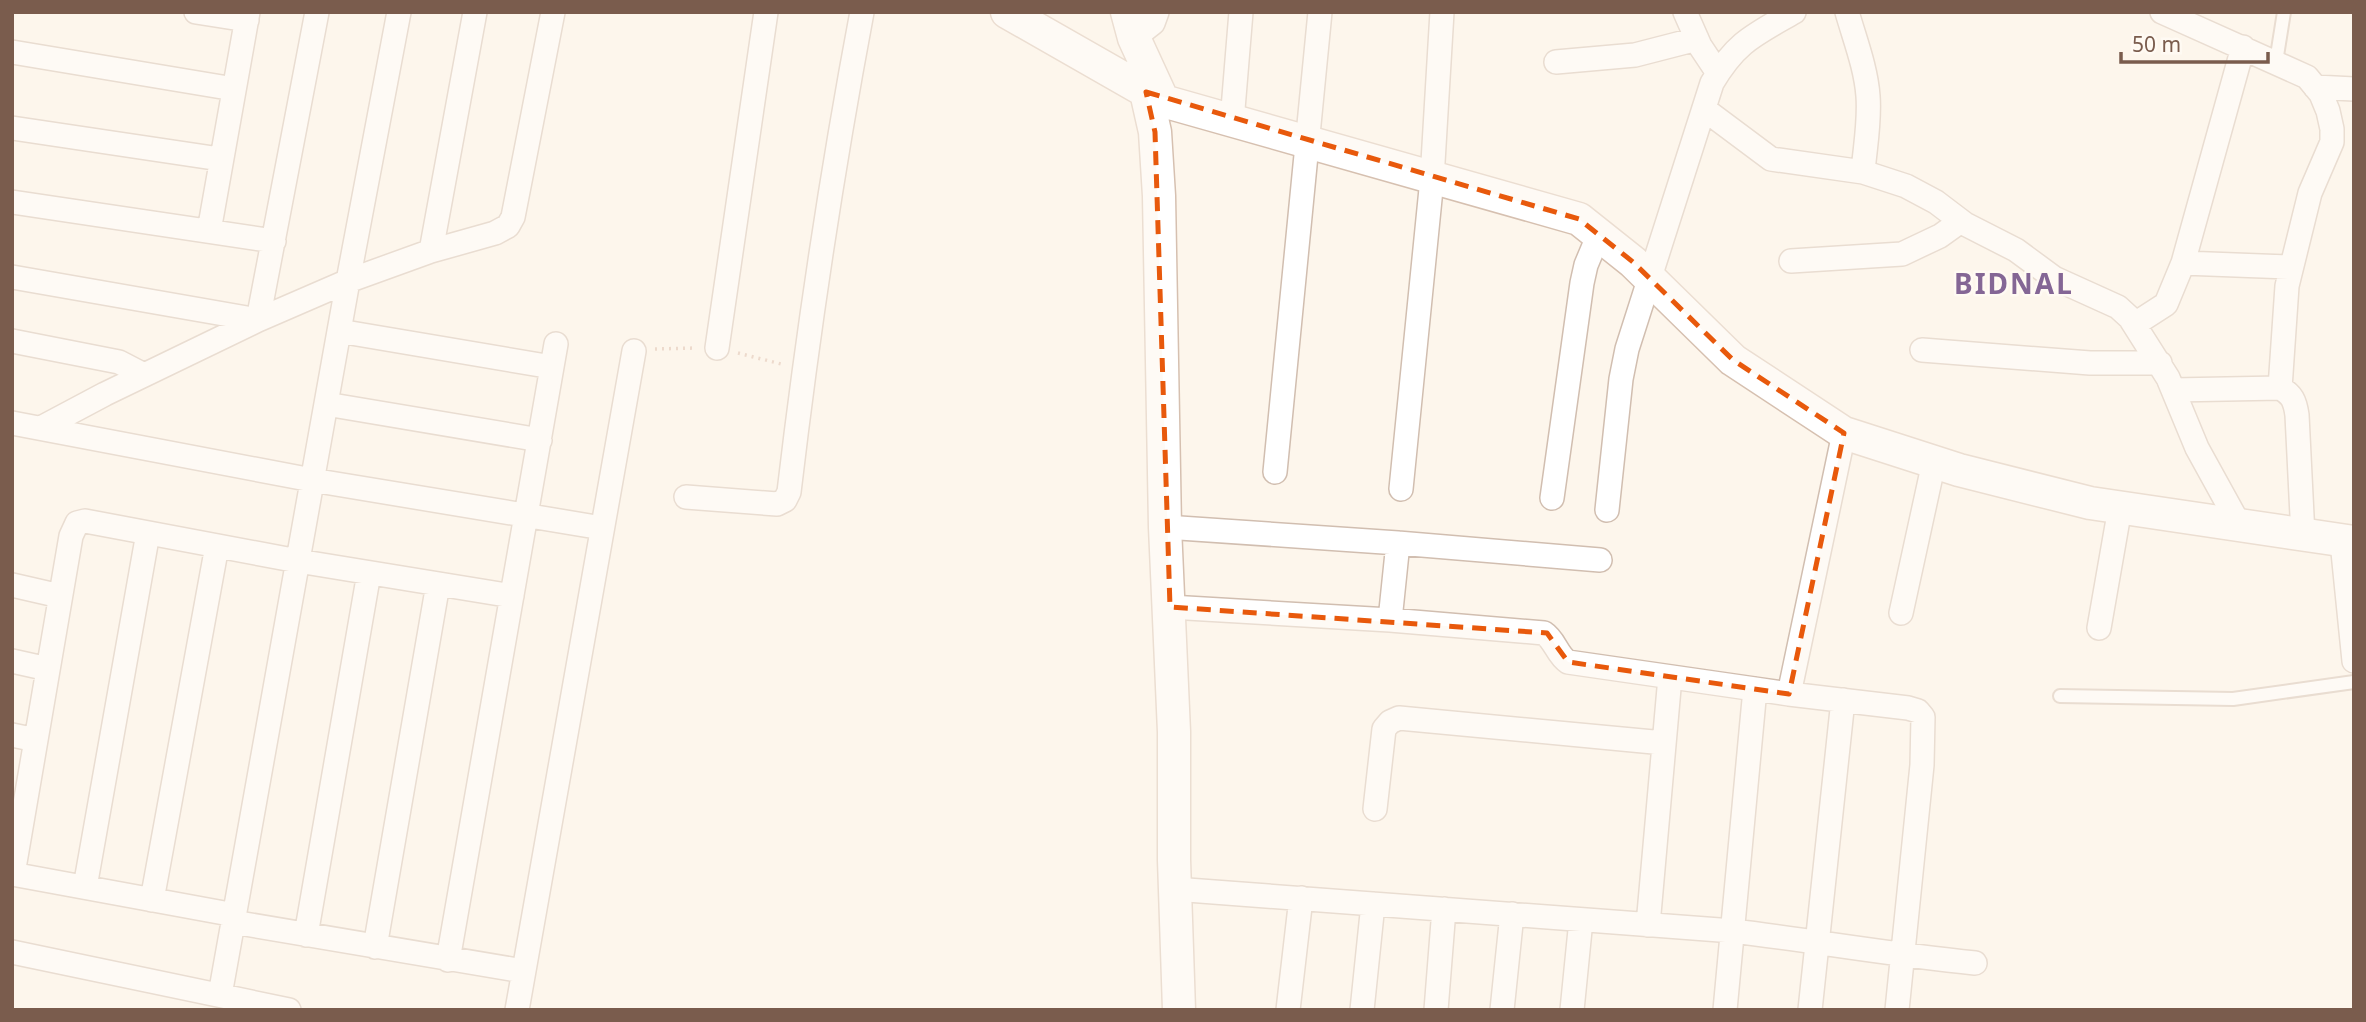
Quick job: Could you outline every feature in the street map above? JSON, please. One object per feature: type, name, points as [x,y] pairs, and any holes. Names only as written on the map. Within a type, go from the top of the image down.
[{"type":"main road","points":[[1007,12],[1154,96],[1309,144],[1580,219],[1650,279],[1733,360],[1844,433],[1934,462],[2090,503],[2348,542]]},
{"type":"main road","points":[[1130,25],[1154,96],[1159,196],[1165,527],[1174,732],[1174,889],[1179,1010]]},
{"type":"street","points":[[196,12],[247,16],[209,231]]},
{"type":"street","points":[[258,320],[317,12]]},
{"type":"street","points":[[206,998],[234,919],[398,12]]},
{"type":"street","points":[[431,251],[475,12]]},
{"type":"street","points":[[41,428],[258,320],[348,281],[431,251],[495,233],[508,226],[513,217],[553,12]]},
{"type":"street","points":[[717,348],[766,12]]},
{"type":"street","points":[[686,498],[776,505],[785,500],[789,492],[804,370],[844,109],[862,12]]},
{"type":"street","points":[[1130,25],[1153,23],[1157,12]]},
{"type":"street","points":[[1232,121],[1241,12]]},
{"type":"street","points":[[1275,472],[1320,12]]},
{"type":"street","points":[[1401,489],[1432,179],[1442,12]]},
{"type":"street","points":[[1685,12],[1697,39],[1718,73]]},
{"type":"street","points":[[1606,510],[1627,349],[1712,83],[1724,63],[1744,41],[1794,12]]},
{"type":"street","points":[[1847,12],[1868,94],[1869,114],[1863,172]]},
{"type":"street","points":[[2162,12],[2307,77],[2328,111],[2332,142],[2310,193],[2287,286],[2280,388]]},
{"type":"street","points":[[1556,62],[1635,54],[1697,39]]},
{"type":"street","points":[[2135,324],[2166,304],[2183,263],[2243,47]]},
{"type":"street","points":[[12,52],[234,89]]},
{"type":"street","points":[[2315,87],[2354,89]]},
{"type":"street","points":[[1704,109],[1771,159],[1863,172],[1906,186],[1936,202],[1961,221],[2016,250],[2054,278],[2118,307],[2135,324],[2160,363],[2197,448],[2240,526]]},
{"type":"street","points":[[12,128],[220,159]]},
{"type":"street","points":[[12,202],[274,241]]},
{"type":"street","points":[[1791,261],[1902,254],[1933,240],[1961,221]]},
{"type":"street","points":[[1552,498],[1582,282],[1599,234]]},
{"type":"street","points":[[2183,263],[2291,267]]},
{"type":"street","points":[[12,277],[258,320]]},
{"type":"street","points":[[339,331],[552,367]]},
{"type":"street","points":[[12,341],[119,362],[144,375]]},
{"type":"street","points":[[448,960],[556,344]]},
{"type":"street","points":[[1922,350],[2090,363],[2160,363]]},
{"type":"street","points":[[517,1010],[634,351]]},
{"type":"street","points":[[2174,390],[2280,388],[2288,393],[2295,401],[2303,536]]},
{"type":"street","points":[[326,404],[540,440]]},
{"type":"street","points":[[12,423],[312,481],[602,528]]},
{"type":"street","points":[[1788,694],[1844,433]]},
{"type":"street","points":[[1901,613],[1934,462]]},
{"type":"street","points":[[2099,628],[2120,508]]},
{"type":"street","points":[[512,596],[298,561],[85,521],[77,523],[71,536],[36,740],[19,804],[13,874],[152,900],[306,935],[523,971]]},
{"type":"street","points":[[1165,527],[1600,560]]},
{"type":"street","points":[[85,887],[148,533]]},
{"type":"street","points":[[2348,542],[2354,662]]},
{"type":"street","points":[[1390,620],[1398,543]]},
{"type":"street","points":[[152,900],[217,546]]},
{"type":"street","points":[[306,935],[369,573]]},
{"type":"street","points":[[375,947],[438,584]]},
{"type":"street","points":[[12,585],[61,596]]},
{"type":"street","points":[[1170,607],[1390,620],[1544,633],[1561,657],[1568,662],[1918,711],[1923,717],[1925,727],[1897,1010]]},
{"type":"street","points":[[12,661],[48,669]]},
{"type":"street","points":[[1648,925],[1670,677]]},
{"type":"street","points":[[1725,1010],[1755,689]]},
{"type":"street","points":[[1810,1010],[1843,700]]},
{"type":"street","points":[[1375,809],[1384,729],[1399,718],[1664,743]]},
{"type":"street","points":[[12,735],[36,740]]},
{"type":"street","points":[[1174,889],[1733,932],[1902,956],[1975,963]]},
{"type":"street","points":[[1288,1010],[1301,898]]},
{"type":"street","points":[[1362,1010],[1373,904]]},
{"type":"street","points":[[1436,1010],[1444,909]]},
{"type":"street","points":[[1502,1010],[1512,914]]},
{"type":"street","points":[[1572,1010],[1581,920]]},
{"type":"street","points":[[12,952],[206,998],[289,1010]]},
{"type":"lane","points":[[2276,62],[2284,12]]},
{"type":"lane","points":[[2060,696],[2233,699],[2354,682]]},
{"type":"highlighted area","points":[[1146,92],[1579,219],[1633,262],[1733,360],[1844,433],[1789,694],[1568,662],[1547,633],[1170,607],[1155,132]]},
{"type":"district","name":"BIDNAL","points":[[2014,283]]}]
